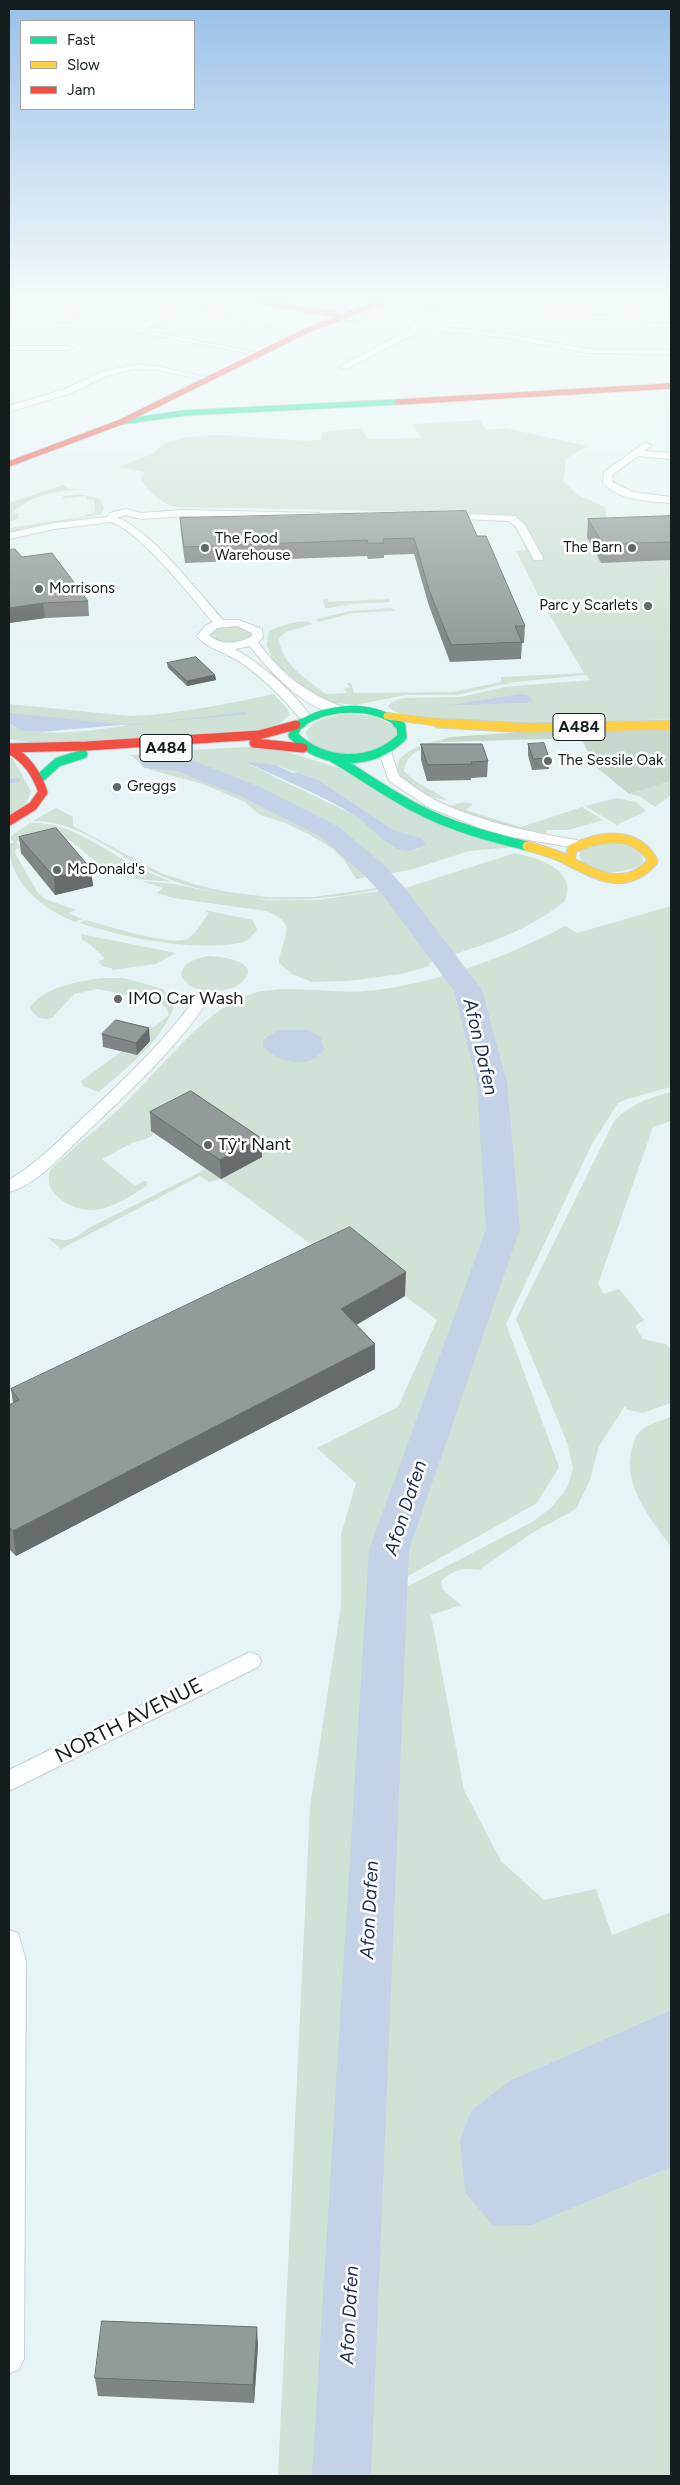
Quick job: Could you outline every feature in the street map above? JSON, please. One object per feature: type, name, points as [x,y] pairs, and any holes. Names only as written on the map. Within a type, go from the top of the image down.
[{"type":"main road","points":[[9,464],[130,417]]},
{"type":"main road","points":[[121,422],[148,417]]},
{"type":"main road","points":[[391,749],[404,738],[404,730],[398,722],[387,716],[372,712],[340,710],[301,722],[293,734],[295,741],[303,748],[332,757],[351,758],[391,749],[416,741]]},
{"type":"main road","name":"A484","points":[[387,716],[443,726],[486,729],[671,726]]},
{"type":"main road","name":"A484","points":[[9,749],[259,735],[301,722]]},
{"type":"main road","name":"A484","points":[[443,736],[486,729]]},
{"type":"main road","name":"A484","points":[[39,779],[45,770],[57,761],[80,755],[252,743],[303,748]]},
{"type":"main road","points":[[9,749],[23,756],[39,779],[43,792],[39,800],[28,810],[9,821]]},
{"type":"main road","points":[[332,757],[415,809],[448,824],[570,860],[578,868],[592,874],[621,878],[645,871],[653,862],[650,851],[626,839],[599,838],[577,844],[572,849],[570,860]]},
{"type":"street","points":[[646,445],[607,474],[608,483],[620,491],[630,494],[671,500]]},
{"type":"street","points":[[635,453],[671,456]]},
{"type":"street","points":[[111,519],[113,514],[121,512],[136,513],[148,538],[147,543]]},
{"type":"street","points":[[123,523],[139,518],[183,513],[322,516]]},
{"type":"street","points":[[436,516],[512,518],[520,525],[538,558]]},
{"type":"street","points":[[9,536],[54,526],[111,519],[123,523],[147,543],[221,624]]},
{"type":"street","points":[[218,644],[236,645],[252,641],[259,634],[254,628],[240,624],[221,624],[207,629],[203,636],[206,639],[238,654],[290,699],[301,722]]},
{"type":"street","points":[[252,641],[275,670],[305,694],[313,700],[340,710]]},
{"type":"street","points":[[391,749],[393,778],[435,805],[485,826],[516,834],[577,844]]},
{"type":"street","points":[[9,1187],[47,1160],[153,1063],[190,1020],[204,996]]},
{"type":"street","name":"NORTH AVENUE","points":[[9,1781],[250,1661]]},
{"type":"street","points":[[9,1941],[13,1961],[9,2359]]},
{"type":"green space","points":[[480,420],[486,430],[506,428],[587,446],[566,459],[563,481],[580,496],[605,507],[607,521],[671,523],[671,719],[568,723],[475,723],[434,720],[404,715],[388,706],[392,702],[403,698],[461,697],[504,687],[590,680],[586,675],[515,682],[456,695],[405,695],[356,705],[335,703],[316,697],[274,662],[267,646],[269,631],[304,621],[313,624],[286,632],[279,638],[281,648],[290,664],[303,677],[326,694],[347,693],[343,689],[350,687],[346,683],[351,683],[354,693],[452,692],[501,682],[501,677],[584,673],[538,595],[516,551],[526,550],[516,527],[507,521],[400,516],[400,512],[396,511],[176,507],[160,500],[148,488],[141,479],[145,472],[118,467],[152,454],[164,444],[185,437],[221,435],[308,441],[322,439],[322,432],[362,428],[368,439],[421,438],[412,424]],"holes":[[[518,694],[533,701],[527,703],[444,706]]]},
{"type":"green space","points":[[63,485],[69,489],[91,489],[60,491],[40,496],[13,512],[19,514],[18,519],[9,522],[9,503]]},
{"type":"green space","points":[[80,494],[100,499],[104,507],[102,514],[9,532],[9,529],[15,527],[87,516],[85,514],[95,513],[94,499],[86,500],[86,496],[62,499],[64,496]]},
{"type":"green space","points":[[327,599],[328,602],[389,599],[390,602],[351,604],[325,608],[323,600]]},
{"type":"green space","points":[[391,608],[395,611],[352,613],[319,622],[316,619],[350,611]]},
{"type":"green space","points":[[240,626],[252,631],[253,636],[237,643],[219,641],[208,637],[209,632],[216,627]]},
{"type":"green space","points":[[274,694],[287,708],[290,715],[280,723],[262,729],[42,744],[9,739],[9,724],[32,732],[49,733],[84,731],[127,725],[9,714],[9,704],[130,716],[184,711]]},
{"type":"green space","points":[[347,714],[375,716],[395,726],[398,738],[373,752],[353,755],[322,750],[314,746],[309,740],[306,732],[314,724],[329,717]]},
{"type":"green space","points":[[671,728],[671,781],[629,794],[596,767],[581,738],[442,742],[450,737],[538,731]]},
{"type":"green space","points":[[444,739],[442,742],[413,754],[406,764],[404,771],[415,781],[448,800],[435,798],[415,788],[403,778],[398,770],[398,762],[411,750]]},
{"type":"green space","points":[[248,747],[278,749],[339,768],[368,785],[513,847],[469,851],[410,870],[356,879],[345,861],[332,848],[308,834],[285,823],[260,815],[245,802],[203,784],[151,770],[130,755],[146,754],[146,752]],"holes":[[[246,763],[276,765],[319,780],[394,830],[421,838],[419,849],[402,850],[391,846],[375,830],[354,815]]]},
{"type":"green space","points":[[9,756],[13,759],[31,791],[26,802],[9,815]]},
{"type":"green space","points":[[671,781],[671,795],[655,807],[639,796],[629,794]]},
{"type":"green space","points":[[617,798],[636,802],[646,811],[617,825],[585,806]]},
{"type":"green space","points":[[465,802],[473,804],[466,810],[521,827],[582,807],[603,820],[568,830],[547,830],[545,833],[533,832],[496,824],[448,806]]},
{"type":"green space","points":[[56,808],[73,817],[73,826],[161,873],[197,885],[228,892],[268,897],[314,897],[397,885],[368,892],[307,899],[245,897],[215,892],[185,885],[157,874],[97,840],[66,826],[50,822],[33,821]]},
{"type":"green space","points":[[30,823],[43,823],[68,830],[92,841],[137,867],[172,882],[136,879],[107,865],[100,865],[71,841],[63,840],[53,833],[16,842],[21,847],[16,849],[15,853],[38,893],[45,899],[76,910],[68,913],[82,919],[75,922],[39,901],[21,882],[15,870],[10,857],[9,843],[13,843],[11,836]]},
{"type":"green space","points":[[598,843],[618,843],[632,847],[642,854],[643,862],[627,870],[605,872],[586,866],[581,860],[580,852],[588,846]]},
{"type":"green space","points":[[515,853],[546,863],[560,872],[567,885],[565,901],[523,928],[493,941],[446,957],[399,890]]},
{"type":"green space","points":[[142,881],[174,884],[226,895],[268,900],[316,900],[387,890],[394,894],[441,958],[429,963],[430,966],[401,974],[348,981],[312,982],[292,974],[279,963],[286,927],[277,916],[266,911],[173,898],[157,893],[163,888]]},
{"type":"green space","points":[[671,906],[671,1087],[618,1103],[592,1144],[506,1324],[559,1467],[537,1503],[371,1597],[327,2476],[278,2476],[310,1807],[341,1606],[341,1534],[356,1483],[317,1448],[398,1407],[437,1320],[405,1296],[333,1260],[221,1179],[209,1182],[200,1176],[61,1249],[47,1237],[59,1240],[72,1239],[87,1229],[206,1169],[154,1132],[151,1137],[132,1143],[102,1159],[135,1186],[144,1181],[148,1182],[146,1186],[114,1205],[92,1210],[70,1205],[58,1197],[51,1188],[49,1181],[50,1170],[124,1104],[198,1028],[231,1003],[248,995],[277,989],[368,991],[418,983],[470,968],[520,948],[565,926],[577,933]]},
{"type":"green space","points":[[204,910],[253,920],[257,930],[248,940],[240,943],[199,946],[159,942],[79,923],[86,920],[139,935],[181,940],[189,938],[195,933],[209,913]]},
{"type":"green space","points":[[81,934],[176,953],[156,964],[112,970],[112,968],[104,967],[99,963],[98,961],[105,959],[90,944],[82,940]]},
{"type":"green space","points":[[207,956],[237,961],[248,969],[248,975],[242,982],[227,989],[218,991],[199,990],[185,981],[181,974],[182,970],[191,962]]},
{"type":"green space","points":[[101,978],[124,978],[163,989],[175,1004],[161,1031],[143,1053],[99,1092],[83,1086],[81,1081],[122,1051],[137,1055],[150,1041],[132,1025],[154,1027],[169,1015],[167,1008],[158,1002],[98,989],[74,994],[52,1018],[45,1019],[39,1017],[30,1007],[44,994],[62,986]]},
{"type":"green space","points":[[671,1092],[671,1121],[653,1127],[598,1284],[604,1294],[619,1289],[644,1320],[635,1326],[643,1339],[666,1344],[671,1350],[671,1403],[642,1413],[628,1410],[625,1406],[599,1446],[590,1480],[576,1509],[532,1533],[479,1570],[463,1569],[445,1577],[441,1581],[443,1590],[461,1605],[431,1615],[464,1790],[501,1861],[544,1900],[596,1889],[612,1935],[671,1912],[671,2010],[511,2080],[584,2203],[671,2167],[671,2476],[349,2476],[395,1593],[532,1522],[551,1508],[567,1488],[573,1469],[568,1445],[516,1319],[614,1121],[640,1102]]},
{"type":"green space","points":[[671,1417],[671,1547],[640,1501],[631,1476],[630,1463],[636,1436],[640,1431],[653,1423]]},
{"type":"water","points":[[518,694],[527,695],[533,701],[527,703],[443,706]]},
{"type":"water","points":[[247,712],[245,714],[250,714],[237,715],[157,722]]},
{"type":"water","points":[[10,713],[125,725],[40,732],[23,731],[9,724]]},
{"type":"water","points":[[245,762],[276,765],[293,773],[301,772],[299,773],[319,780],[394,830],[421,838],[426,844],[417,849],[404,851],[395,848],[342,808]]},
{"type":"water","points":[[278,1030],[307,1030],[320,1036],[324,1049],[314,1059],[306,1062],[292,1062],[279,1058],[263,1047],[263,1040]]},
{"type":"water","points":[[671,2010],[671,2167],[531,2225],[493,2226],[465,2192],[460,2140],[472,2110],[511,2080]]},
{"type":"building","points":[[466,511],[477,536],[486,536],[525,626],[515,626],[522,642],[451,645],[429,590],[414,538],[383,539],[384,543],[368,543],[367,540],[184,547],[180,518]]},
{"type":"building","points":[[671,516],[671,542],[603,544],[588,519]]},
{"type":"building","name":"Morrisons","points":[[15,549],[22,557],[52,553],[88,601],[43,603],[9,608],[9,550]]},
{"type":"building","points":[[196,657],[215,675],[187,681],[167,663]]},
{"type":"building","points":[[544,743],[549,758],[533,759],[528,744]]},
{"type":"building","points":[[421,744],[482,744],[488,761],[471,762],[472,764],[428,765]]},
{"type":"building","points":[[56,828],[91,869],[54,877],[19,837]]},
{"type":"building","points":[[116,1020],[149,1028],[136,1043],[102,1034]]},
{"type":"building","points":[[191,1091],[261,1138],[220,1160],[150,1112]]},
{"type":"building","points":[[350,1227],[406,1272],[341,1309],[375,1344],[13,1531],[9,1527],[9,1405],[19,1400],[11,1389]]},
{"type":"building","points":[[102,2321],[257,2327],[253,2385],[95,2378]]},
{"type":"waterway","name":"Afon Dafen","points":[[152,763],[181,764],[251,792],[330,832],[376,872],[395,893],[468,990],[492,1083],[503,1229],[389,1550],[342,2476]]},
{"type":"waterway","name":"Afon Dafen","points":[[9,781],[18,780]]},
{"type":"waterway","points":[[409,911],[417,909]]},
{"type":"waterway","name":"Afon Dafen","points":[[405,918],[413,916]]},
{"type":"traffic: fast","points":[[121,422],[156,417]]},
{"type":"traffic: fast","points":[[340,710],[364,711],[387,717],[401,726],[402,737],[392,747],[379,754],[364,758],[348,759],[331,757],[316,752],[303,745],[293,735],[297,726],[311,717],[340,710]]},
{"type":"traffic: fast","points":[[39,779],[58,762],[83,754]]},
{"type":"traffic: fast","points":[[332,757],[395,797],[434,817],[495,838],[527,846]]},
{"type":"traffic: slow","points":[[387,716],[458,725],[494,727],[564,728],[671,725]]},
{"type":"traffic: slow","points":[[527,846],[553,854],[588,872],[608,878],[633,876],[641,872],[653,861],[647,851],[639,844],[629,839],[617,838],[593,840],[582,844],[572,849],[570,860]]},
{"type":"traffic: jam","points":[[9,464],[131,417]]},
{"type":"traffic: jam","points":[[9,748],[87,746],[259,735],[296,725]]},
{"type":"traffic: jam","points":[[254,743],[303,748]]},
{"type":"traffic: jam","points":[[9,749],[31,767],[43,792],[33,806],[9,821]]},
{"type":"place","name":"The Food Warehouse","points":[[205,548]]},
{"type":"place","name":"The Barn","points":[[632,548]]},
{"type":"place","name":"Morrisons","points":[[39,589]]},
{"type":"place","name":"Parc y Scarlets","points":[[648,606]]},
{"type":"place","name":"The Sessile Oak","points":[[548,761]]},
{"type":"place","name":"Greggs","points":[[117,787]]},
{"type":"place","name":"McDonald's","points":[[57,870]]},
{"type":"place","name":"IMO Car Wash","points":[[118,999]]},
{"type":"place","name":"Tŷ'r Nant","points":[[208,1145]]}]
